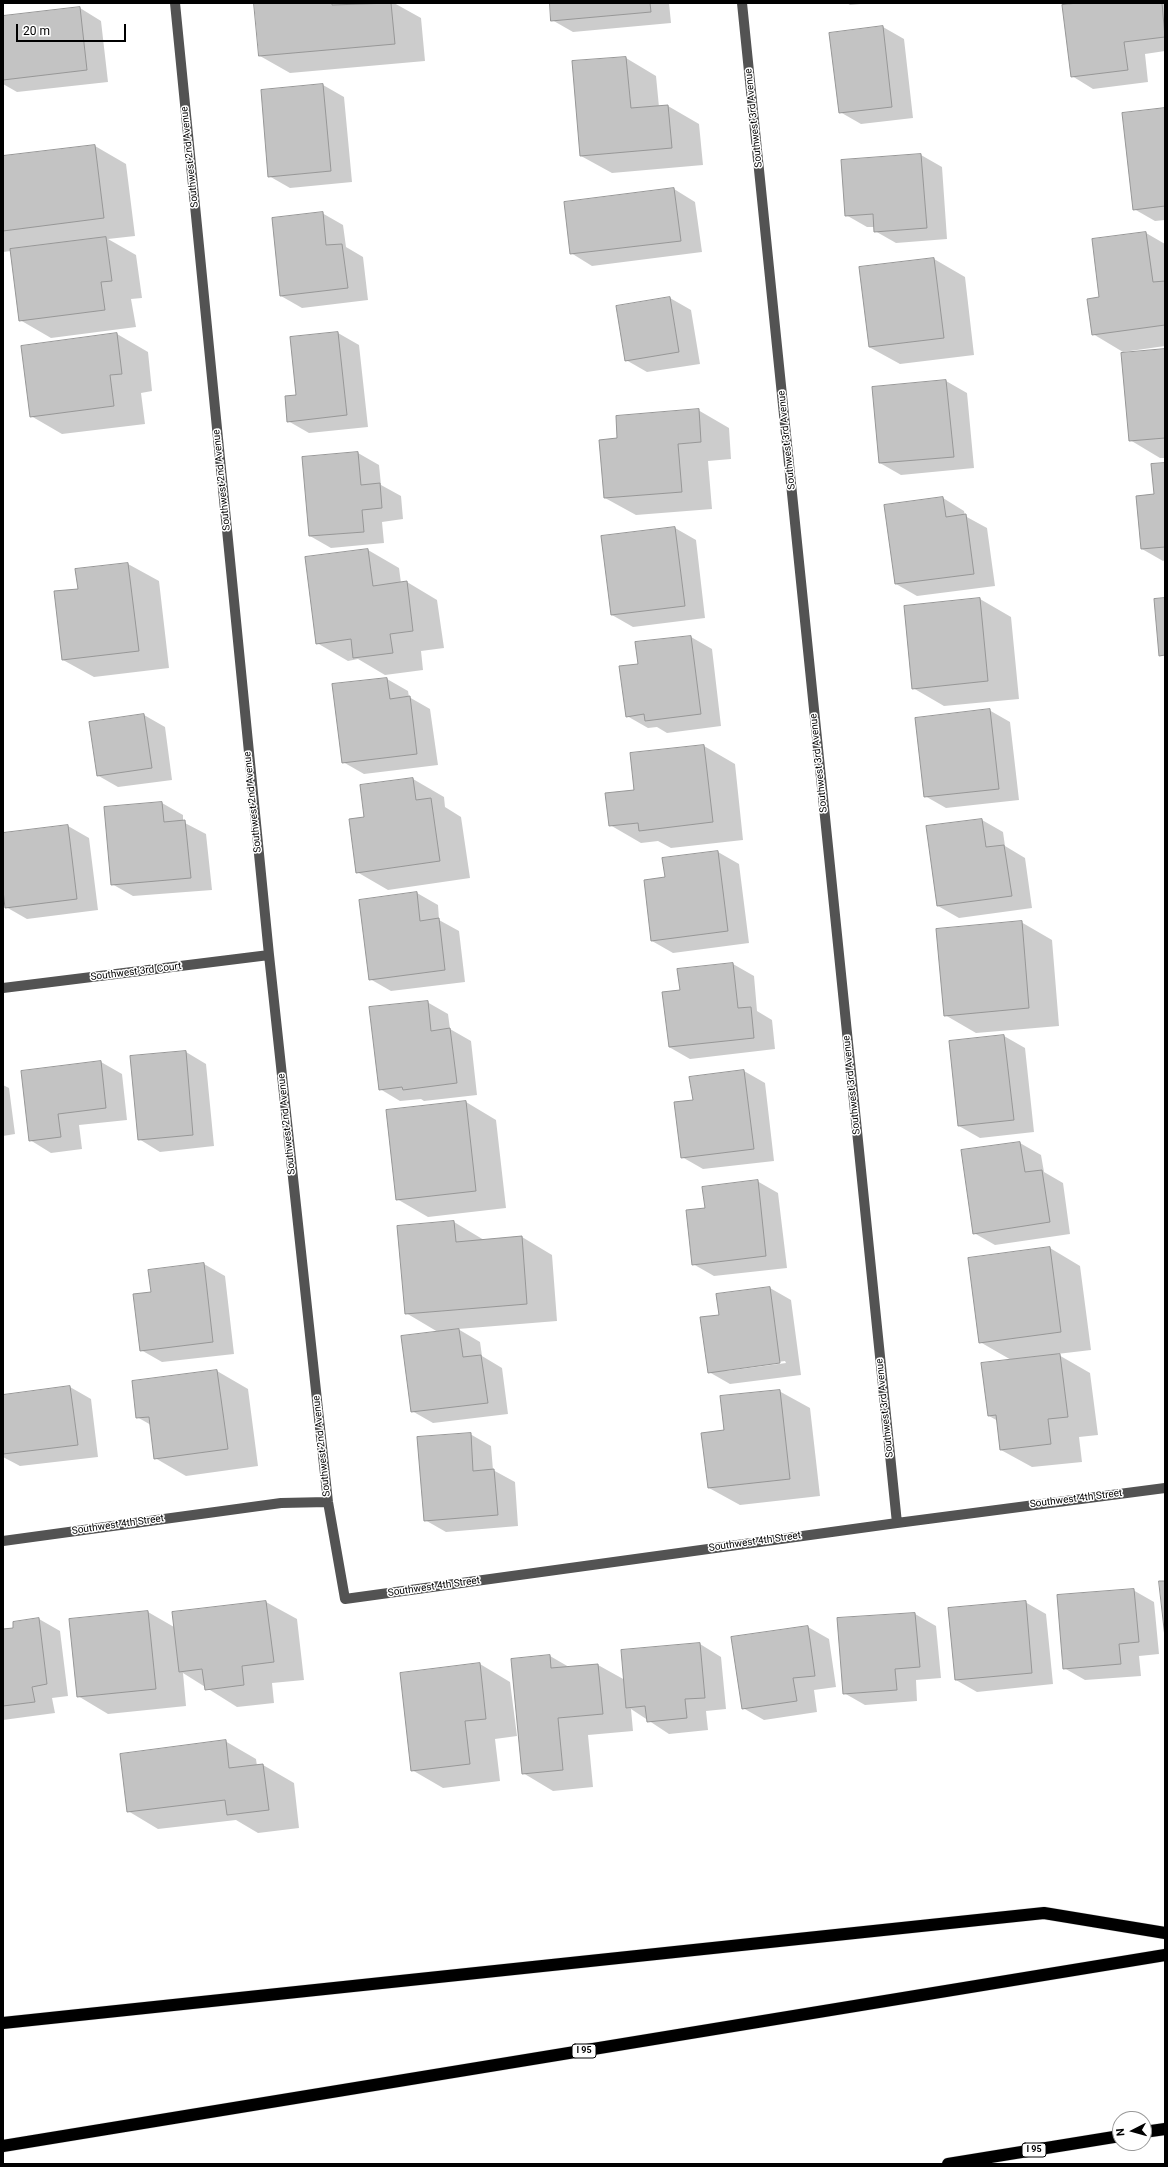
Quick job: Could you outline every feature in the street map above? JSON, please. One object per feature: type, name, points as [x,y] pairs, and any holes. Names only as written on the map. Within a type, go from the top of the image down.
[{"type":"highway","points":[[3,2023],[1044,1913],[1165,1933]]},
{"type":"highway","name":"I 95","points":[[3,2146],[1165,1955]]},
{"type":"highway","points":[[1152,2131],[1165,2129]]},
{"type":"highway","name":"I 95","points":[[948,2164],[1112,2137]]},
{"type":"street","name":"Southwest 2nd Avenue","points":[[175,3],[268,956],[328,1502],[345,1600]]},
{"type":"street","name":"Southwest 3rd Avenue","points":[[742,3],[897,1523]]},
{"type":"street","name":"Southwest 3rd Court","points":[[3,988],[268,956]]},
{"type":"street","name":"Southwest 4th Street","points":[[345,1600],[897,1523],[1165,1488]]},
{"type":"street","name":"Southwest 4th Street","points":[[3,1541],[281,1503],[328,1502]]},
{"type":"building","points":[[254,3],[332,3],[332,5],[391,3],[395,44],[259,56]]},
{"type":"building","points":[[550,3],[650,3],[651,12],[551,21]]},
{"type":"building","points":[[1078,3],[1162,3],[1165,37],[1124,42],[1128,70],[1071,77],[1062,5]]},
{"type":"building","points":[[80,7],[87,70],[3,80],[3,16]]},
{"type":"building","points":[[883,26],[892,107],[839,113],[829,33]]},
{"type":"building","points":[[626,57],[631,108],[668,105],[672,148],[580,156],[572,61]]},
{"type":"building","points":[[323,84],[331,171],[268,177],[261,90]]},
{"type":"building","points":[[1165,108],[1165,206],[1133,210],[1122,113]]},
{"type":"building","points":[[95,145],[104,218],[3,231],[3,156]]},
{"type":"building","points":[[921,154],[927,228],[874,232],[873,214],[845,216],[841,160]]},
{"type":"building","points":[[674,188],[681,241],[570,254],[564,202]]},
{"type":"building","points":[[323,212],[326,245],[342,244],[348,288],[280,296],[272,218]]},
{"type":"building","points":[[1146,232],[1153,282],[1165,281],[1165,325],[1092,335],[1087,299],[1099,297],[1092,239]]},
{"type":"building","points":[[106,237],[112,281],[101,282],[105,310],[19,321],[10,249]]},
{"type":"building","points":[[934,258],[944,338],[869,347],[859,267]]},
{"type":"building","points":[[670,297],[679,352],[625,361],[616,306]]},
{"type":"building","points":[[338,332],[347,415],[287,422],[285,396],[296,395],[290,337]]},
{"type":"building","points":[[117,333],[122,374],[110,375],[114,406],[30,417],[21,346]]},
{"type":"building","points":[[1165,349],[1165,438],[1129,441],[1121,353]]},
{"type":"building","points":[[946,380],[954,457],[879,463],[872,387]]},
{"type":"building","points":[[699,409],[701,442],[678,444],[682,492],[604,498],[599,440],[617,438],[616,416]]},
{"type":"building","points":[[358,452],[361,485],[380,483],[382,508],[362,510],[364,532],[309,536],[302,457]]},
{"type":"building","points":[[1165,463],[1165,547],[1141,549],[1136,496],[1154,494],[1151,464]]},
{"type":"building","points":[[943,497],[946,517],[966,514],[974,574],[895,584],[884,505]]},
{"type":"building","points":[[675,527],[685,606],[611,615],[601,536]]},
{"type":"building","points":[[368,549],[373,586],[407,581],[413,631],[390,634],[393,653],[353,658],[351,639],[316,644],[305,557]]},
{"type":"building","points":[[128,563],[139,651],[62,660],[54,591],[78,589],[75,569]]},
{"type":"building","points":[[980,598],[988,681],[912,689],[904,606]]},
{"type":"building","points":[[1165,598],[1165,655],[1159,656],[1154,599]]},
{"type":"building","points":[[691,636],[701,714],[645,721],[644,714],[626,717],[619,666],[638,664],[635,642]]},
{"type":"building","points":[[387,678],[390,699],[410,696],[417,754],[342,763],[332,684]]},
{"type":"building","points":[[990,709],[999,789],[924,797],[915,718]]},
{"type":"building","points":[[144,714],[152,768],[97,776],[89,722]]},
{"type":"building","points":[[704,745],[713,822],[639,831],[638,823],[609,826],[605,793],[634,790],[630,753]]},
{"type":"building","points":[[413,778],[416,800],[431,798],[440,861],[356,873],[349,819],[364,817],[360,785]]},
{"type":"building","points":[[162,802],[164,822],[185,820],[191,878],[111,885],[104,807]]},
{"type":"building","points":[[982,819],[986,847],[1004,845],[1012,896],[937,906],[926,826]]},
{"type":"building","points":[[68,825],[77,899],[5,908],[3,890],[3,833]]},
{"type":"building","points":[[718,851],[728,931],[651,941],[644,880],[665,877],[662,858]]},
{"type":"building","points":[[417,892],[420,921],[439,918],[445,970],[369,980],[359,900]]},
{"type":"building","points":[[1022,921],[1029,1008],[944,1016],[936,929]]},
{"type":"building","points":[[733,963],[738,1008],[751,1007],[754,1038],[669,1047],[662,992],[680,990],[677,969]]},
{"type":"building","points":[[428,1001],[431,1031],[450,1028],[457,1083],[403,1090],[402,1087],[379,1090],[369,1007]]},
{"type":"building","points":[[1004,1035],[1014,1120],[958,1126],[949,1041]]},
{"type":"building","points":[[186,1051],[193,1135],[138,1140],[130,1056]]},
{"type":"building","points":[[101,1061],[106,1108],[58,1114],[61,1137],[29,1141],[21,1071]]},
{"type":"building","points":[[744,1070],[754,1149],[681,1158],[674,1102],[693,1100],[689,1077]]},
{"type":"building","points":[[466,1101],[476,1191],[396,1200],[386,1110]]},
{"type":"building","points":[[1020,1142],[1025,1172],[1042,1170],[1050,1222],[973,1234],[961,1150]]},
{"type":"building","points":[[758,1180],[766,1256],[692,1265],[686,1210],[705,1208],[702,1187]]},
{"type":"building","points":[[454,1221],[456,1242],[522,1236],[527,1304],[405,1314],[397,1226]]},
{"type":"building","points":[[1050,1247],[1061,1332],[979,1343],[968,1258]]},
{"type":"building","points":[[204,1263],[213,1342],[140,1351],[133,1294],[151,1292],[148,1270]]},
{"type":"building","points":[[770,1287],[780,1363],[708,1373],[700,1317],[719,1315],[716,1294]]},
{"type":"building","points":[[459,1329],[463,1357],[481,1355],[488,1403],[411,1412],[401,1336]]},
{"type":"building","points":[[1060,1354],[1068,1417],[1048,1419],[1051,1444],[1000,1450],[996,1415],[988,1416],[981,1363]]},
{"type":"building","points":[[217,1370],[228,1449],[154,1459],[149,1417],[136,1418],[132,1381]]},
{"type":"building","points":[[70,1386],[78,1445],[3,1454],[3,1395]]},
{"type":"building","points":[[780,1390],[790,1479],[708,1488],[701,1433],[724,1430],[720,1396]]},
{"type":"building","points":[[471,1433],[473,1471],[494,1469],[498,1515],[424,1521],[417,1437]]},
{"type":"building","points":[[1159,1581],[1165,1581],[1165,1637]]},
{"type":"building","points":[[1134,1589],[1139,1642],[1119,1644],[1121,1664],[1063,1669],[1057,1595]]},
{"type":"building","points":[[266,1601],[274,1662],[242,1666],[244,1685],[205,1690],[202,1669],[179,1672],[172,1612]]},
{"type":"building","points":[[1026,1601],[1032,1673],[955,1680],[948,1608]]},
{"type":"building","points":[[148,1611],[156,1689],[77,1697],[69,1619]]},
{"type":"building","points":[[915,1613],[920,1667],[895,1669],[897,1690],[843,1694],[837,1618]]},
{"type":"building","points":[[39,1618],[47,1684],[32,1687],[35,1702],[3,1706],[3,1629],[13,1628],[13,1622]]},
{"type":"building","points":[[808,1626],[815,1676],[793,1678],[797,1701],[742,1709],[731,1637]]},
{"type":"building","points":[[700,1643],[705,1698],[685,1699],[687,1718],[647,1722],[645,1706],[626,1708],[621,1650]]},
{"type":"building","points":[[550,1655],[551,1668],[598,1664],[603,1714],[558,1718],[563,1770],[522,1774],[511,1659]]},
{"type":"building","points":[[480,1663],[486,1719],[465,1721],[470,1764],[411,1771],[400,1673]]},
{"type":"building","points":[[226,1740],[229,1768],[263,1764],[269,1810],[227,1815],[225,1800],[127,1812],[120,1754]]}]
